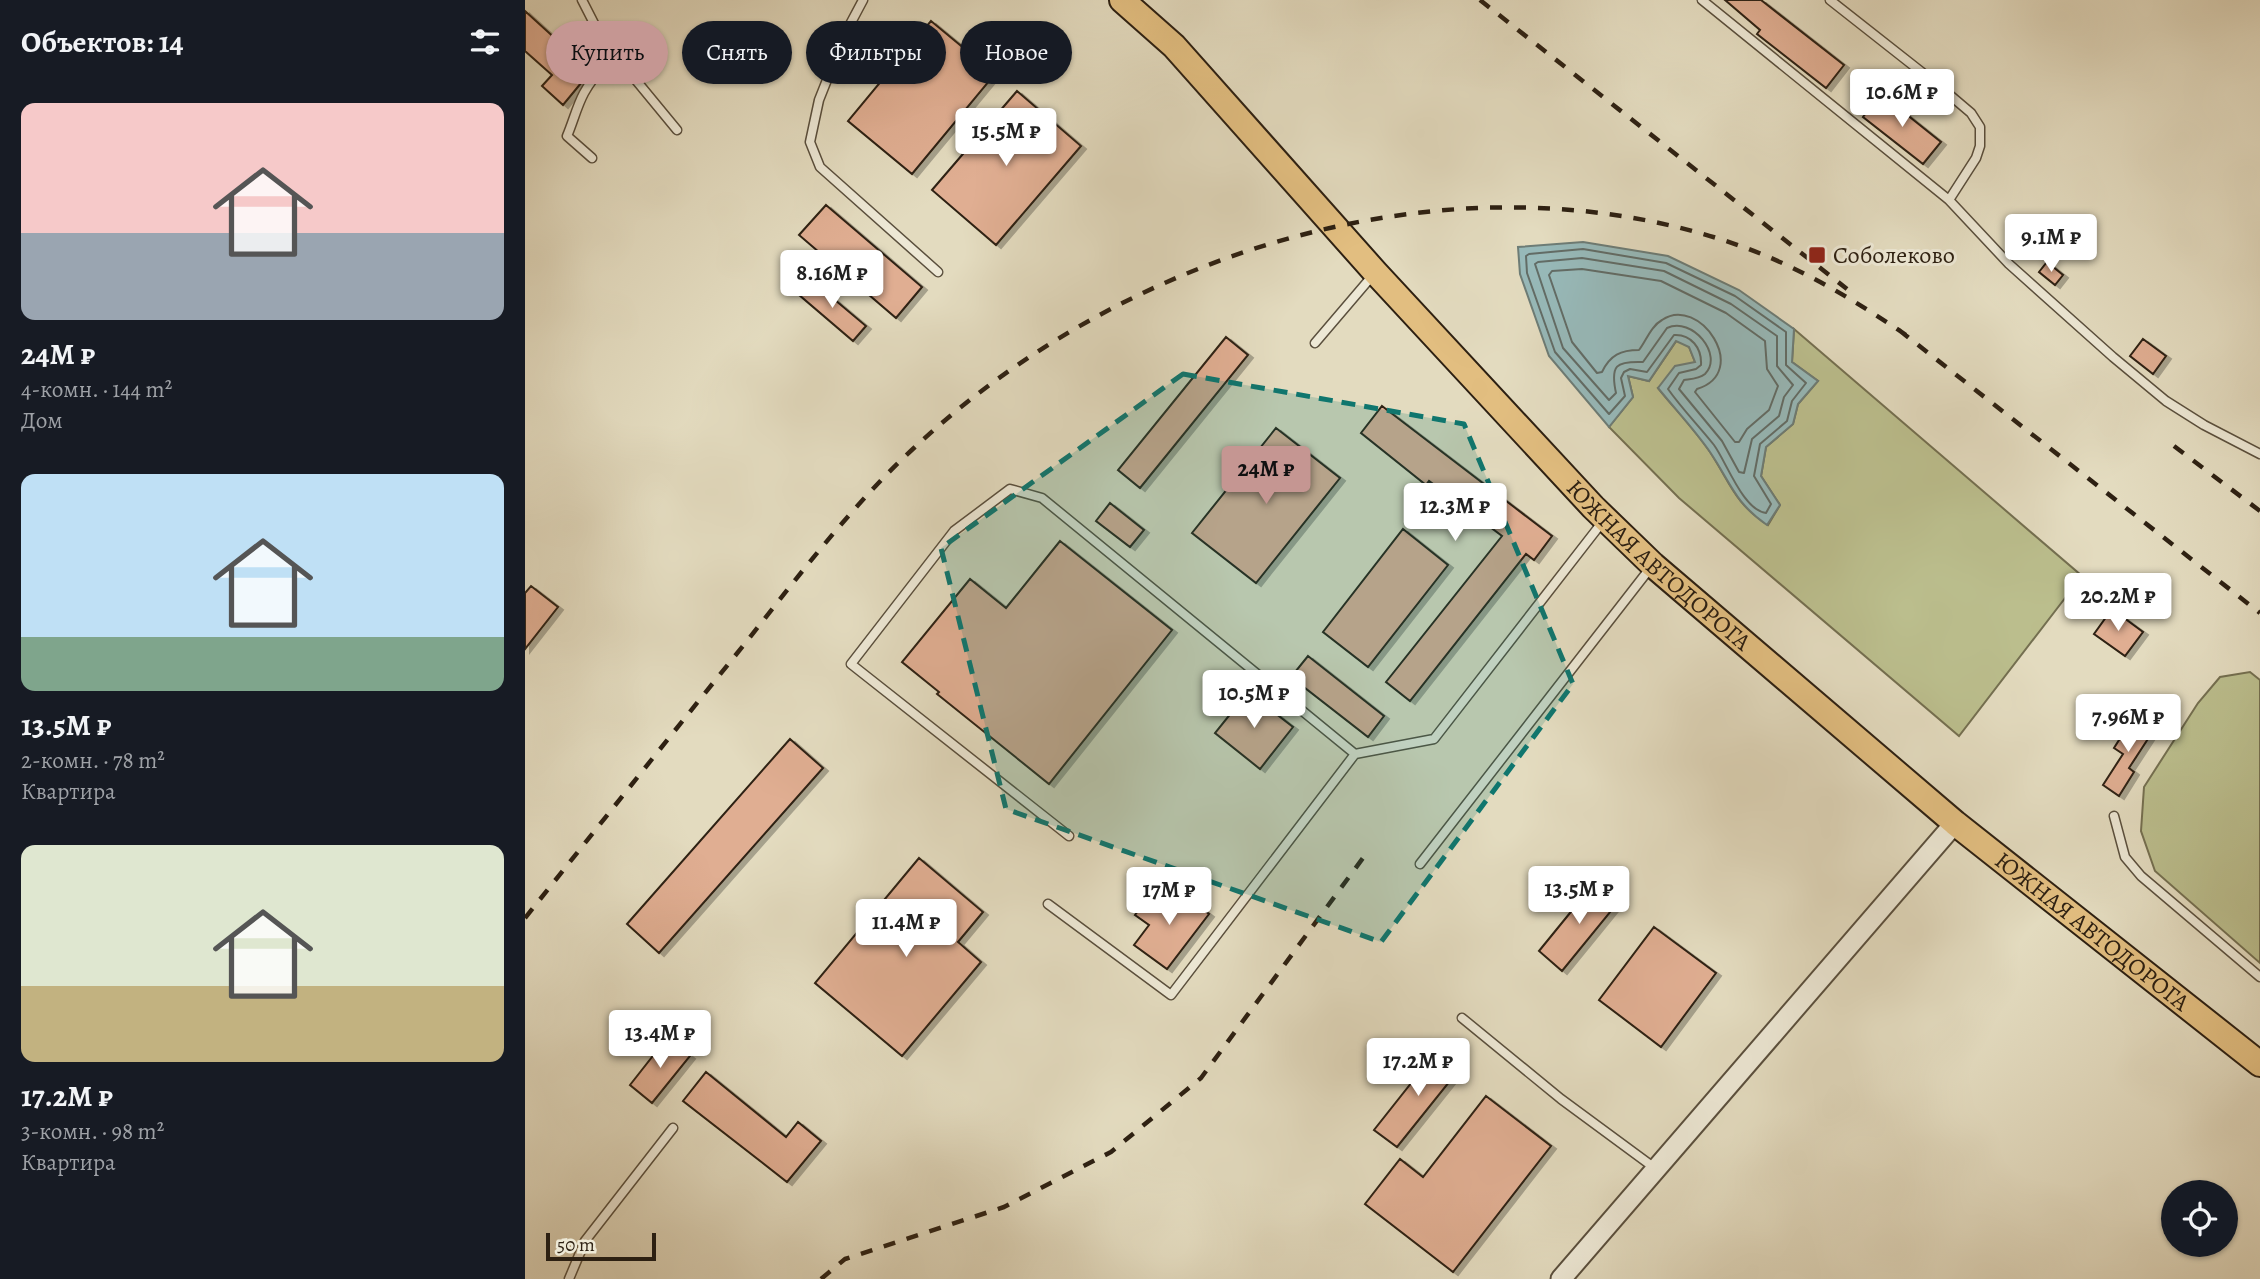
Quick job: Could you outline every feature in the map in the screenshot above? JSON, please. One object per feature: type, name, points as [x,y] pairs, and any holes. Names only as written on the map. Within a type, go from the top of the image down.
[{"type":"main road","name":"ЮЖНАЯ АВТОДОРОГА","points":[[1122,0],[1174,46],[1374,272],[1605,518],[1653,565],[1955,823],[2260,1064]]},
{"type":"street","points":[[1561,1279],[1955,823]]},
{"type":"lane","points":[[582,0],[593,21]]},
{"type":"lane","points":[[863,0],[846,33],[819,100],[810,142],[820,167],[938,272]]},
{"type":"lane","points":[[1702,0],[1949,200],[2009,264],[2113,358],[2166,401],[2204,425],[2260,454]]},
{"type":"lane","points":[[1830,0],[1938,85],[1971,113],[1980,127],[1980,146],[1976,158],[1949,200]]},
{"type":"lane","points":[[591,84],[584,93],[567,136],[592,158]]},
{"type":"lane","points":[[639,84],[677,130]]},
{"type":"lane","points":[[1315,343],[1374,272]]},
{"type":"lane","points":[[1069,836],[851,664],[954,531],[1010,489],[1042,498],[1355,754]]},
{"type":"lane","points":[[1048,904],[1171,995],[1355,754],[1434,739],[1605,518]]},
{"type":"lane","points":[[1420,864],[1653,565]]},
{"type":"lane","points":[[2114,816],[2125,857],[2141,876],[2260,977]]},
{"type":"lane","points":[[1462,1018],[1561,1099],[1656,1169]]},
{"type":"lane","points":[[569,1279],[585,1241],[673,1128]]},
{"type":"highlighted area","points":[[1183,374],[1464,424],[1573,684],[1381,942],[1006,809],[941,548]]},
{"type":"green space","points":[[1794,329],[2082,576],[1959,736],[1679,498],[1609,427],[1633,397],[1628,376],[1649,381],[1677,340],[1689,347],[1695,362],[1658,388],[1704,444],[1740,501],[1768,525],[1780,505],[1761,476],[1766,447],[1793,424],[1798,404],[1818,381],[1792,362]]},
{"type":"green space","points":[[2250,672],[2260,680],[2260,963],[2155,871],[2141,831],[2144,787],[2198,703],[2220,677]]},
{"type":"water","points":[[1583,242],[1668,256],[1739,290],[1794,329],[1792,362],[1818,381],[1798,404],[1793,424],[1766,447],[1761,476],[1780,505],[1767,525],[1740,500],[1704,444],[1658,388],[1675,366],[1695,362],[1689,347],[1676,341],[1649,381],[1628,376],[1633,397],[1609,427],[1549,356],[1520,274],[1518,247]]},
{"type":"building","points":[[1725,0],[1761,0],[1844,65],[1826,88],[1757,34],[1760,30]]},
{"type":"building","points":[[525,11],[546,30],[546,70],[525,51]]},
{"type":"building","points":[[946,33],[960,45],[960,84],[987,84],[912,174],[848,121],[879,84],[946,84]]},
{"type":"building","points":[[546,82],[546,84],[580,84],[563,105],[542,86]]},
{"type":"building","points":[[1017,91],[1081,146],[996,245],[932,190]]},
{"type":"building","points":[[1881,94],[1941,142],[1923,164],[1863,117]]},
{"type":"building","points":[[826,205],[922,287],[896,318],[799,235]]},
{"type":"building","points":[[2047,262],[2063,275],[2055,285],[2039,272]]},
{"type":"building","points":[[810,279],[866,326],[853,341],[798,294]]},
{"type":"building","points":[[1226,337],[1248,355],[1140,488],[1118,470]]},
{"type":"building","points":[[2143,339],[2166,356],[2153,374],[2130,356]]},
{"type":"building","points":[[1382,406],[1552,536],[1534,560],[1526,554],[1410,701],[1386,682],[1502,536],[1429,481],[1426,485],[1361,433]]},
{"type":"building","points":[[1276,428],[1340,478],[1256,583],[1192,533]]},
{"type":"building","points":[[1110,503],[1144,530],[1130,547],[1096,521]]},
{"type":"building","points":[[1403,529],[1448,565],[1368,667],[1323,632]]},
{"type":"building","points":[[1060,541],[1172,630],[1049,784],[937,694],[939,692],[902,662],[970,579],[1006,608]]},
{"type":"building","points":[[531,586],[558,607],[525,649],[525,593]]},
{"type":"building","points":[[2112,609],[2143,632],[2125,656],[2094,634]]},
{"type":"building","points":[[1308,656],[1384,716],[1368,737],[1291,677]]},
{"type":"building","points":[[1248,692],[1293,727],[1260,769],[1215,733]]},
{"type":"building","points":[[2135,715],[2155,728],[2129,768],[2134,772],[2119,796],[2103,785],[2123,754],[2114,748]]},
{"type":"building","points":[[790,739],[823,768],[659,953],[627,924]]},
{"type":"building","points":[[919,858],[983,912],[958,942],[981,962],[902,1056],[815,983]]},
{"type":"building","points":[[1596,881],[1620,900],[1562,971],[1539,951]]},
{"type":"building","points":[[1176,889],[1209,914],[1167,969],[1134,945],[1149,925],[1135,915],[1149,897],[1162,907]]},
{"type":"building","points":[[1654,927],[1716,973],[1661,1047],[1599,1000]]},
{"type":"building","points":[[667,1038],[690,1056],[652,1103],[630,1085]]},
{"type":"building","points":[[1439,1048],[1462,1066],[1397,1147],[1374,1130]]},
{"type":"building","points":[[706,1072],[786,1137],[798,1122],[821,1141],[787,1182],[683,1101]]},
{"type":"building","points":[[1486,1096],[1551,1146],[1453,1272],[1365,1204],[1400,1159],[1423,1177]]},
{"type":"railway","points":[[1480,0],[1847,289]]},
{"type":"railway","points":[[525,918],[804,569],[891,470],[998,378],[1091,320],[1190,272],[1295,237],[1402,215],[1511,207],[1620,216],[1726,241],[1774,259],[1842,294],[1906,335]]},
{"type":"railway","points":[[1899,330],[2260,613]]},
{"type":"railway","points":[[2174,446],[2260,511]]},
{"type":"railway","points":[[821,1279],[845,1259],[1004,1207],[1111,1152],[1201,1078],[1363,858]]},
{"type":"place","name":"Соболеково","points":[[1817,255]]}]
